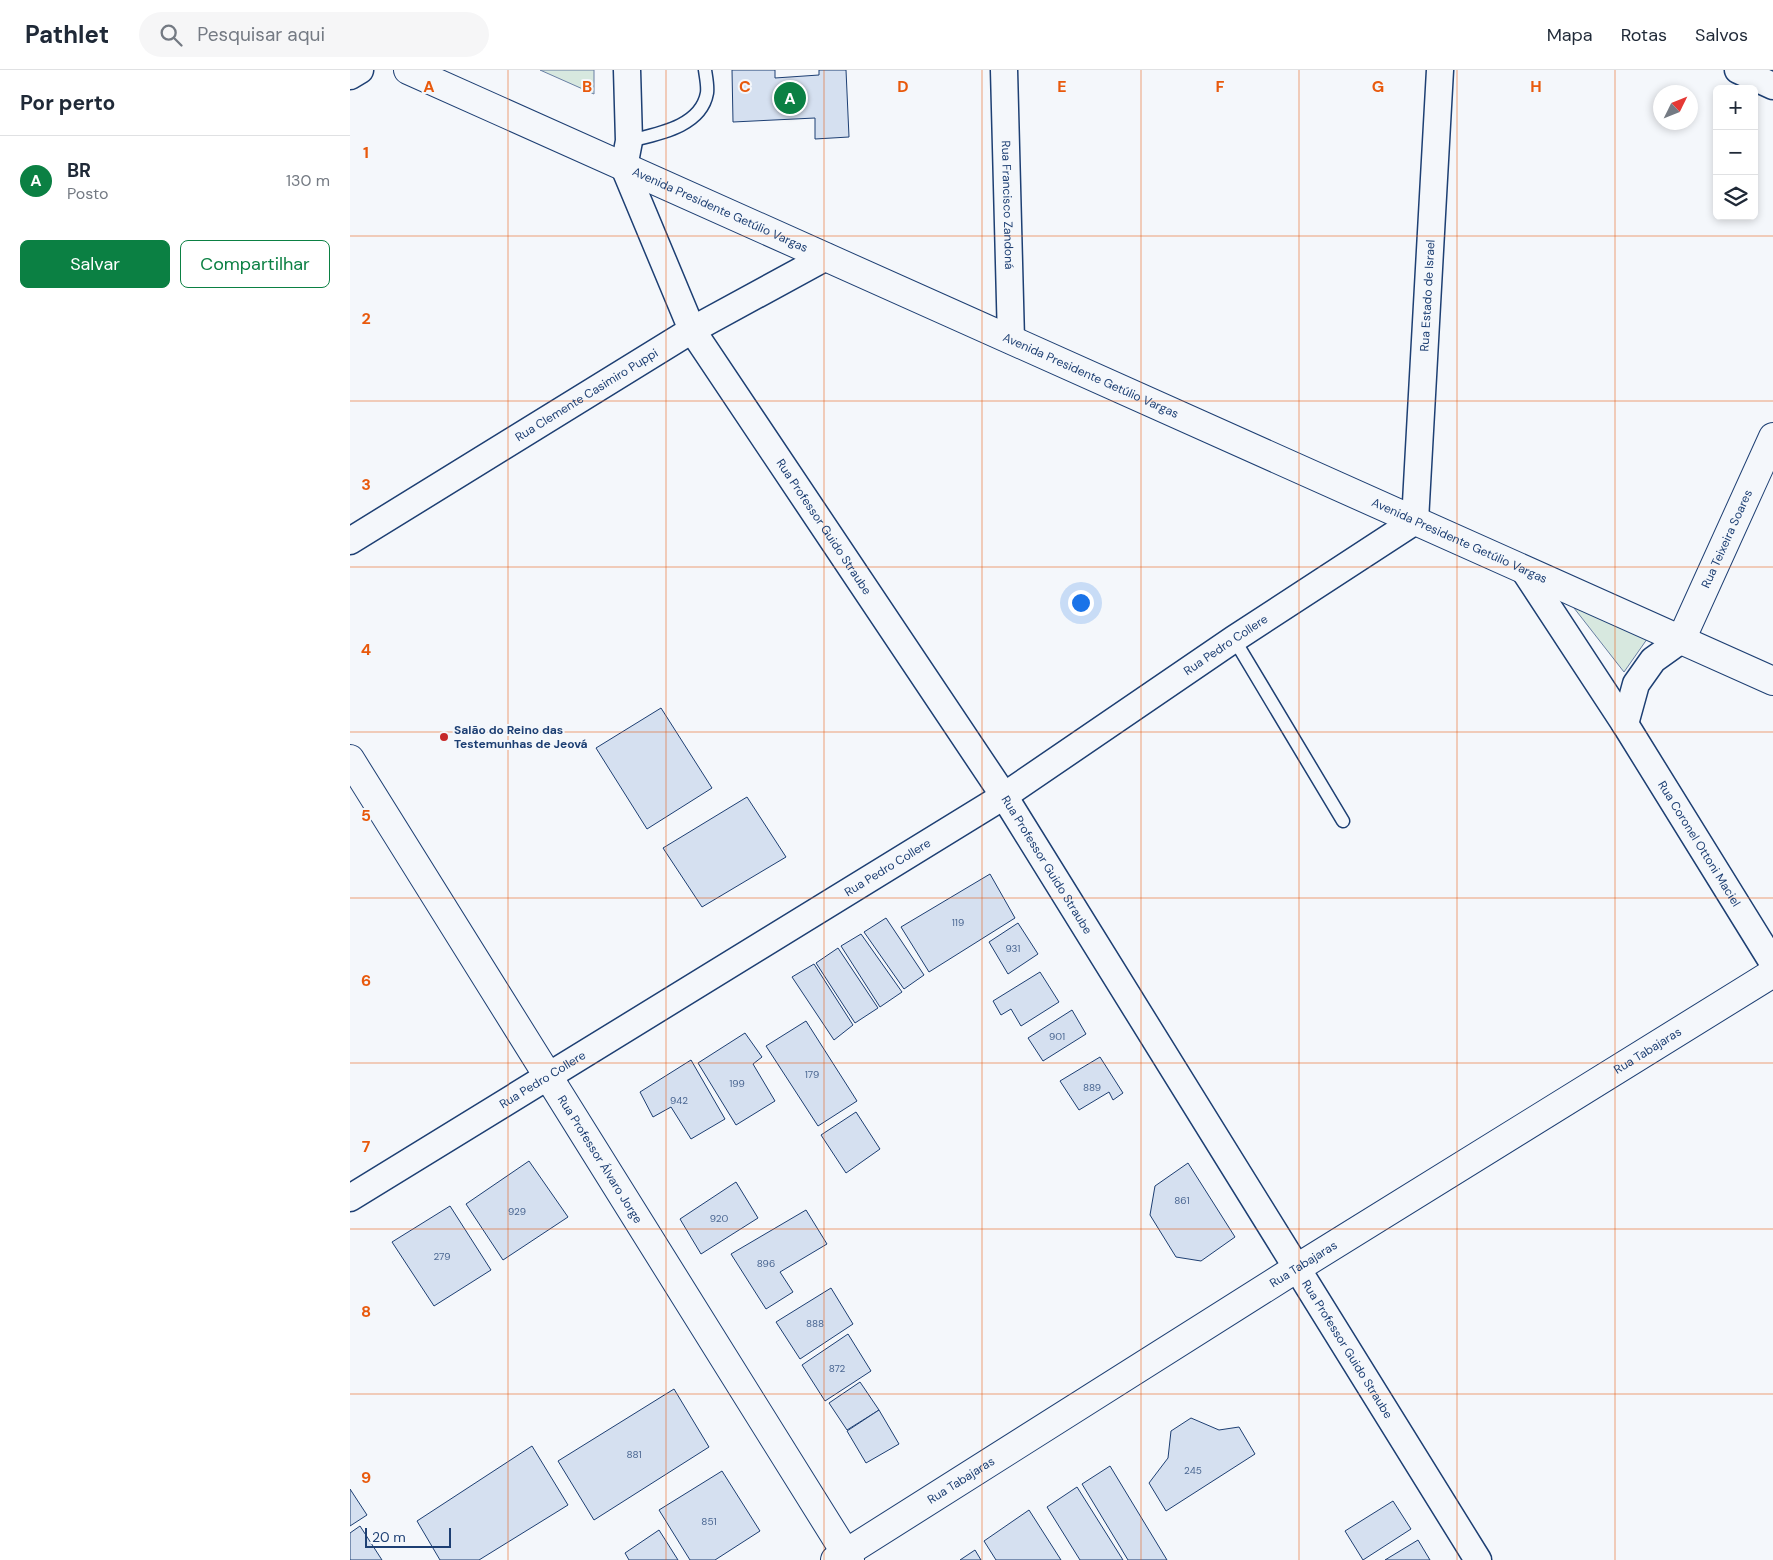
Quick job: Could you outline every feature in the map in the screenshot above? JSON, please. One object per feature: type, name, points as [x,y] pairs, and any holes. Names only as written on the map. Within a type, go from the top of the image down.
[{"type":"street","points":[[350,76],[360,70]]},
{"type":"street","name":"Avenida Presidente Getúlio Vargas","points":[[408,70],[626,154],[826,257],[1773,681]]},
{"type":"street","points":[[626,154],[627,70]]},
{"type":"street","name":"Rua Francisco Zandoná","points":[[1004,70],[1011,340]]},
{"type":"street","name":"Rua Estado de Israel","points":[[1415,521],[1440,70]]},
{"type":"street","points":[[1738,70],[1773,86]]},
{"type":"street","name":"Rua Professor Guido Straube","points":[[626,154],[692,330],[1004,796],[1478,1560]]},
{"type":"street","name":"Rua Clemente Casimiro Puppi","points":[[350,541],[692,330],[826,257]]},
{"type":"street","name":"Rua Teixeira Soares","points":[[1681,640],[1773,437]]},
{"type":"street","name":"Rua Pedro Collere","points":[[350,1198],[1004,796],[1234,639],[1415,521]]},
{"type":"street","name":"Rua Coronel Ottoni Maciel","points":[[1524,570],[1626,724],[1773,963]]},
{"type":"street","points":[[1626,724],[1636,684],[1653,660],[1681,640]]},
{"type":"street","name":"Rua Professor Álvaro Jorge","points":[[350,759],[548,1076],[843,1558]]},
{"type":"street","name":"Rua Tabajaras","points":[[843,1558],[1297,1268],[1773,973]]},
{"type":"lane","points":[[626,154],[689,120],[703,106],[707,92],[705,70]]},
{"type":"lane","points":[[1234,639],[1343,821]]},
{"type":"shaded area","points":[[540,70],[594,70],[594,94]]},
{"type":"shaded area","points":[[1574,608],[1652,632],[1624,672]]},
{"type":"building","points":[[732,70],[775,70],[775,78],[819,75],[819,70],[846,70],[849,137],[815,139],[815,118],[733,122]]},
{"type":"building","points":[[661,708],[712,788],[647,829],[596,748]]},
{"type":"building","points":[[747,797],[786,857],[702,907],[663,848]]},
{"type":"building","points":[[990,874],[1015,918],[929,972],[901,927]]},
{"type":"building","points":[[886,918],[924,975],[904,989],[864,932]]},
{"type":"building","points":[[1018,923],[1038,954],[1008,974],[989,942]]},
{"type":"building","points":[[861,934],[902,992],[880,1007],[841,946]]},
{"type":"building","points":[[838,948],[878,1008],[855,1023],[816,963]]},
{"type":"building","points":[[814,964],[853,1025],[834,1040],[792,977]]},
{"type":"building","points":[[1040,972],[1059,1002],[1021,1026],[1011,1009],[1001,1015],[993,1001]]},
{"type":"building","points":[[1072,1010],[1086,1034],[1043,1061],[1028,1038]]},
{"type":"building","points":[[806,1021],[857,1101],[818,1126],[766,1046]]},
{"type":"building","points":[[745,1033],[762,1057],[753,1064],[775,1101],[736,1125],[698,1063]]},
{"type":"building","points":[[1100,1057],[1123,1093],[1113,1100],[1109,1092],[1079,1110],[1060,1081]]},
{"type":"building","points":[[691,1060],[725,1119],[691,1139],[671,1107],[653,1117],[640,1092]]},
{"type":"building","points":[[856,1112],[880,1149],[846,1173],[821,1135]]},
{"type":"building","points":[[529,1161],[568,1217],[503,1260],[466,1204]]},
{"type":"building","points":[[1188,1163],[1235,1237],[1201,1261],[1176,1257],[1150,1215],[1155,1186]]},
{"type":"building","points":[[736,1182],[758,1218],[701,1254],[680,1219]]},
{"type":"building","points":[[450,1206],[491,1270],[434,1306],[392,1242]]},
{"type":"building","points":[[806,1210],[827,1244],[780,1272],[793,1292],[766,1309],[731,1254]]},
{"type":"building","points":[[831,1288],[853,1324],[800,1359],[776,1322]]},
{"type":"building","points":[[848,1334],[871,1371],[825,1401],[802,1365]]},
{"type":"building","points":[[860,1382],[879,1410],[847,1430],[829,1403]]},
{"type":"building","points":[[674,1389],[709,1447],[594,1520],[558,1461]]},
{"type":"building","points":[[879,1410],[899,1444],[866,1463],[847,1431]]},
{"type":"building","points":[[1191,1418],[1219,1430],[1239,1427],[1255,1454],[1166,1511],[1149,1483],[1168,1458],[1171,1431]]},
{"type":"building","points":[[532,1446],[568,1505],[479,1560],[440,1560],[417,1521]]},
{"type":"building","points":[[1110,1466],[1167,1560],[1128,1560],[1082,1484]]},
{"type":"building","points":[[722,1471],[760,1531],[715,1560],[690,1560],[659,1510]]},
{"type":"building","points":[[1077,1487],[1123,1560],[1080,1560],[1047,1507]]},
{"type":"building","points":[[350,1489],[367,1515],[350,1526]]},
{"type":"building","points":[[1393,1501],[1411,1529],[1363,1560],[1345,1531]]},
{"type":"building","points":[[1029,1510],[1061,1560],[996,1560],[984,1541]]},
{"type":"building","points":[[360,1526],[382,1560],[350,1560],[350,1533]]},
{"type":"building","points":[[659,1530],[678,1560],[629,1560],[625,1553]]},
{"type":"building","points":[[1418,1540],[1430,1560],[1385,1560]]},
{"type":"building","points":[[975,1550],[981,1560],[960,1560]]},
{"type":"place","name":"BR","points":[[790,98]]},
{"type":"place","name":"Salão do Reino das Testemunhas de Jeová","points":[[444,737]]}]
